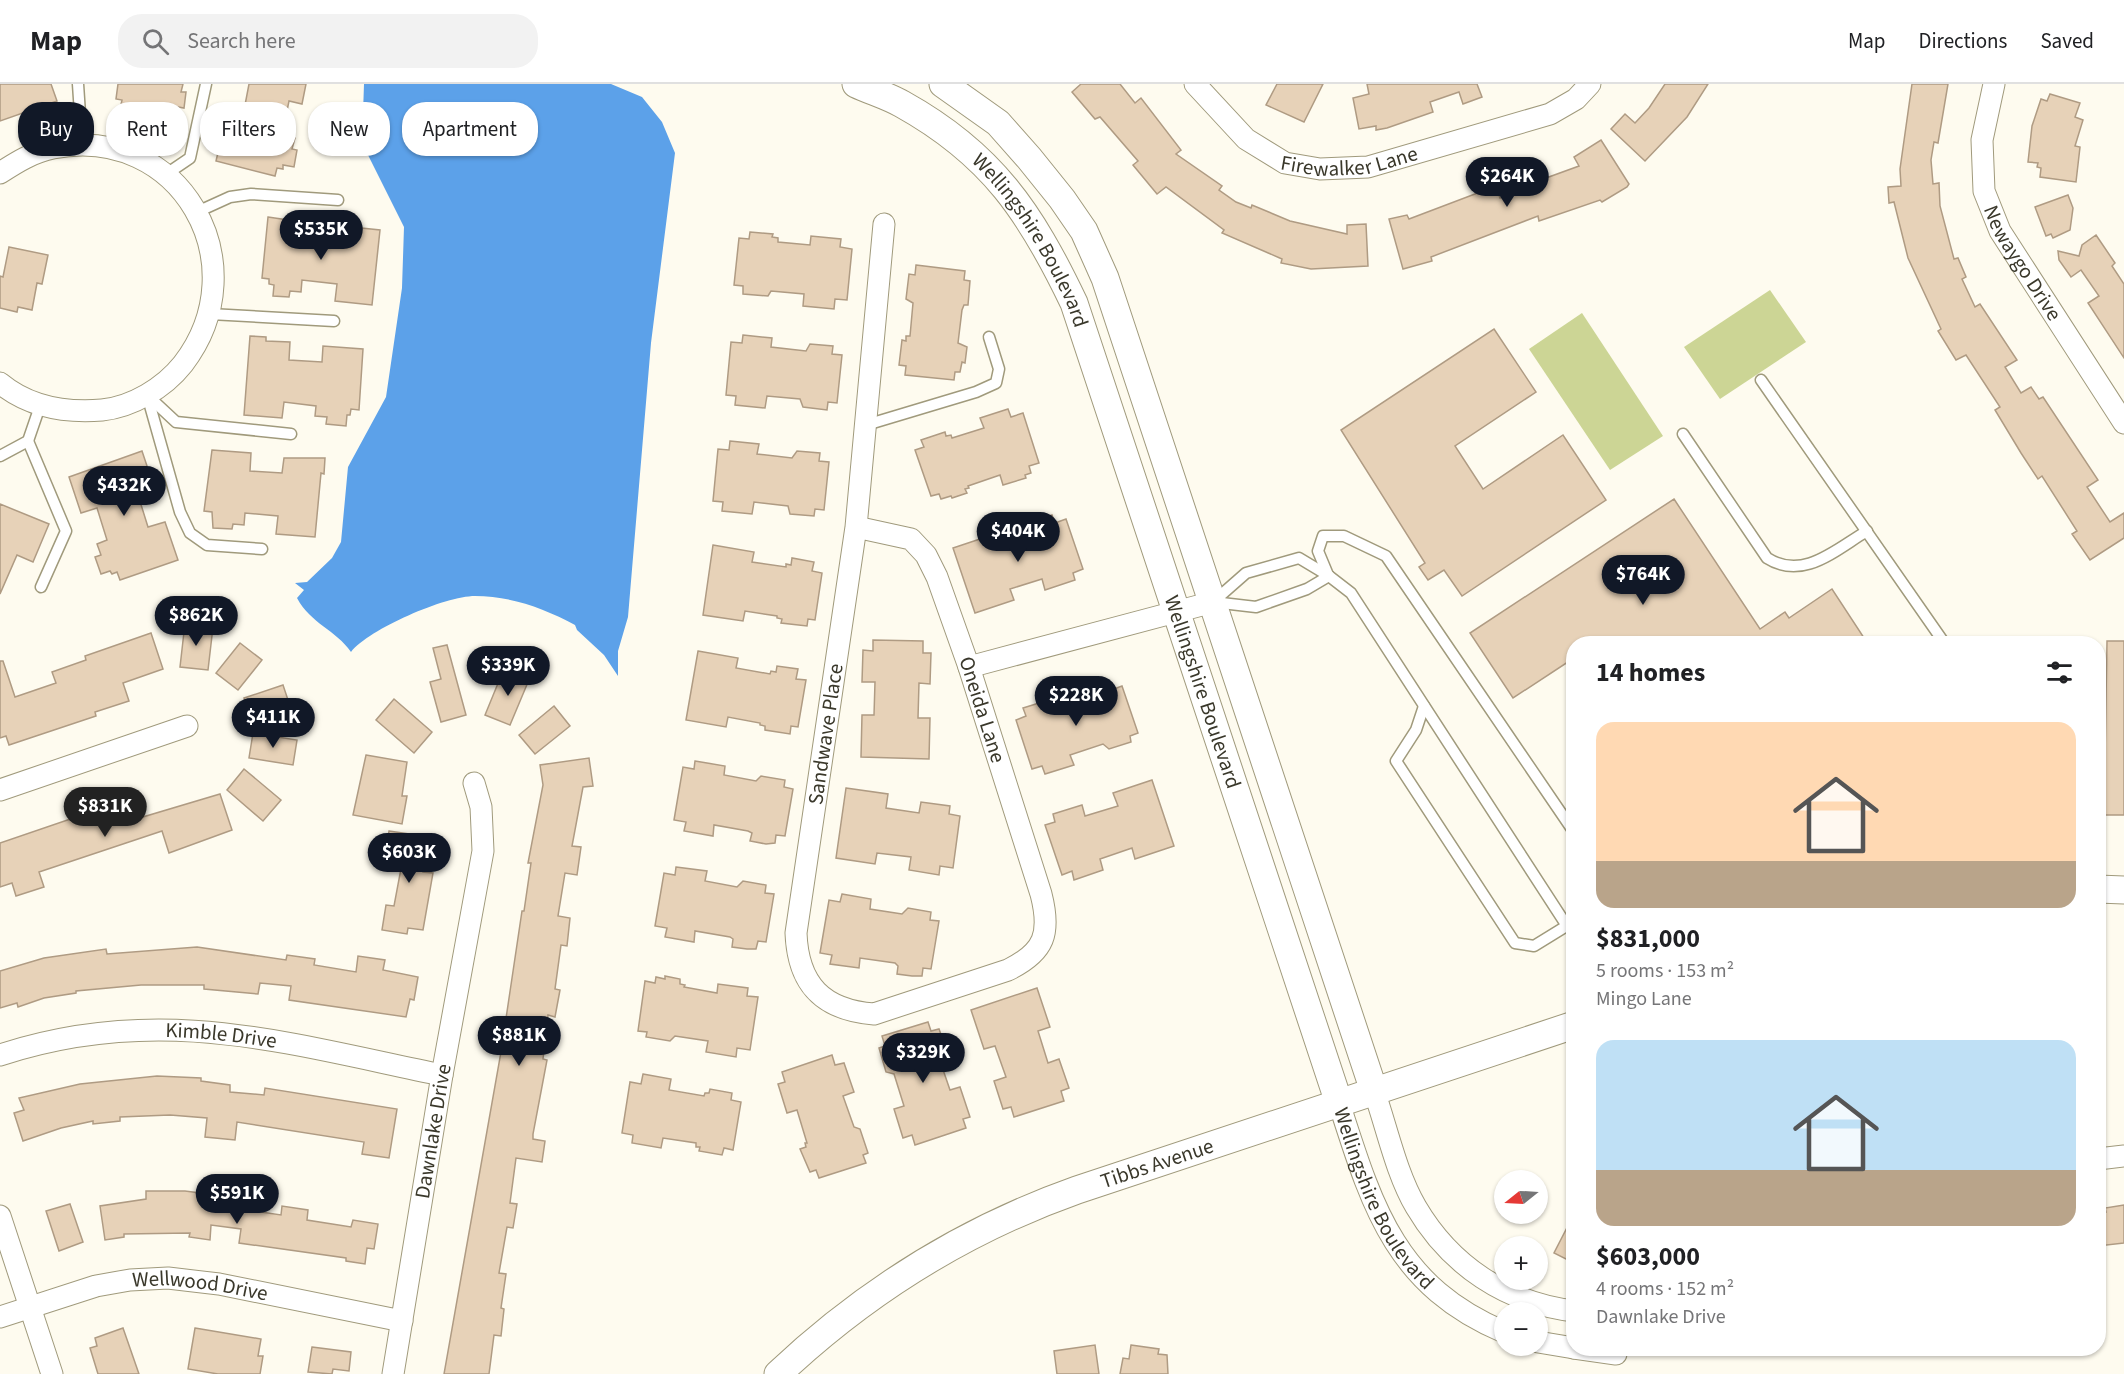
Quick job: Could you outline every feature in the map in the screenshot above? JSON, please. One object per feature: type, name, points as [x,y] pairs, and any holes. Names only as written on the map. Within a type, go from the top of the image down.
[{"type":"street","name":"Wellingshire Boulevard","points":[[856,84],[902,104],[974,154],[1007,187],[1036,231],[1074,303],[1371,1198],[1397,1247],[1424,1280],[1441,1295],[1480,1321],[1494,1327]]},
{"type":"street","name":"Wellingshire Boulevard","points":[[942,84],[998,123],[1062,198],[1084,231],[1105,278],[1408,1189],[1437,1239],[1472,1272],[1526,1300],[1566,1309]]},
{"type":"street","name":"Firewalker Lane","points":[[1196,84],[1246,139],[1285,163],[1320,169],[1368,167],[1550,114],[1576,99],[1590,84]]},
{"type":"street","name":"Newaygo Drive","points":[[1994,84],[1982,140],[1984,190],[2000,231],[2124,423]]},
{"type":"street","points":[[0,383],[9,391],[40,406],[77,412],[113,409],[147,395],[175,374],[196,346],[210,314],[215,279],[210,244],[197,212],[183,192],[165,175],[140,158],[112,148],[94,146]]},
{"type":"street","points":[[0,172],[30,156]]},
{"type":"street","name":"Sandwave Place","points":[[884,224],[856,527],[796,933],[797,953],[804,974],[813,990],[830,1003],[853,1012],[874,1014],[1008,970],[1027,961],[1043,942]]},
{"type":"street","name":"Oneida Lane","points":[[856,527],[911,539],[926,555],[937,577],[969,667],[1041,894],[1046,927],[1043,942]]},
{"type":"street","points":[[969,667],[1213,602]]},
{"type":"street","points":[[0,790],[187,726]]},
{"type":"street","name":"Dawnlake Drive","points":[[393,1374],[442,1075],[483,851],[481,807],[474,783]]},
{"type":"street","points":[[2106,889],[2124,890]]},
{"type":"street","name":"Tibbs Avenue","points":[[778,1374],[831,1327],[877,1292],[928,1258],[980,1230],[1077,1190],[1566,1028]]},
{"type":"street","name":"Kimble Drive","points":[[0,1055],[55,1040],[100,1032],[186,1029],[264,1038],[442,1075]]},
{"type":"street","points":[[2106,1158],[2124,1156]]},
{"type":"street","points":[[0,1216],[52,1374]]},
{"type":"street","name":"Wellwood Drive","points":[[0,1317],[107,1284],[168,1278],[211,1282],[402,1321]]},
{"type":"street","points":[[1548,1344],[1566,1347]]},
{"type":"lane","points":[[78,84],[79,102]]},
{"type":"lane","points":[[165,175],[190,158],[206,84]]},
{"type":"lane","points":[[197,212],[230,197],[251,194],[338,200]]},
{"type":"lane","points":[[210,314],[334,321]]},
{"type":"lane","points":[[866,425],[976,392],[996,383],[999,369],[989,337]]},
{"type":"lane","points":[[1761,380],[1939,636]]},
{"type":"lane","points":[[147,395],[176,422],[291,434]]},
{"type":"lane","points":[[147,395],[180,512],[190,533],[207,545],[262,549]]},
{"type":"lane","points":[[40,406],[28,441],[66,531],[41,587]]},
{"type":"lane","points":[[1683,434],[1767,558],[1779,566],[1798,568],[1810,565],[1867,531]]},
{"type":"lane","points":[[0,456],[28,441]]},
{"type":"lane","points":[[1329,576],[1318,551],[1323,536],[1344,536],[1386,556],[1566,820]]},
{"type":"lane","points":[[1213,602],[1246,573],[1299,558],[1329,576],[1351,593],[1566,918]]},
{"type":"lane","points":[[1213,602],[1256,607],[1307,589],[1329,576]]},
{"type":"lane","points":[[1424,706],[1416,730],[1396,762],[1515,943],[1534,946],[1566,926]]},
{"type":"green space","points":[[1770,290],[1806,342],[1720,399],[1684,347]]},
{"type":"green space","points":[[1582,313],[1663,436],[1610,470],[1529,349]]},
{"type":"water","points":[[364,84],[611,84],[642,97],[662,122],[675,153],[651,343],[628,617],[618,651],[618,676],[604,655],[577,630],[575,625],[539,608],[514,601],[475,596],[446,602],[390,624],[360,643],[351,652],[345,644],[309,614],[297,598],[304,590],[295,583],[307,582],[332,558],[341,542],[348,467],[386,397],[402,288],[404,227],[368,156],[390,156],[390,102],[363,102]]},
{"type":"building","points":[[0,84],[51,84],[57,101],[18,102],[18,115],[0,121]]},
{"type":"building","points":[[118,84],[183,84],[181,92],[186,92],[185,102],[122,102],[122,100],[116,99]]},
{"type":"building","points":[[249,84],[306,84],[302,104],[289,101],[246,102]]},
{"type":"building","points":[[1081,84],[1120,84],[1135,103],[1141,98],[1181,150],[1176,154],[1222,186],[1219,190],[1236,202],[1251,208],[1252,205],[1290,221],[1347,234],[1347,225],[1366,224],[1368,266],[1311,269],[1281,263],[1282,259],[1222,233],[1224,230],[1166,187],[1157,194],[1133,165],[1138,161],[1100,117],[1095,119],[1072,92]]},
{"type":"building","points":[[1277,84],[1323,84],[1304,122],[1266,105]]},
{"type":"building","points":[[1367,84],[1477,84],[1482,97],[1463,104],[1459,92],[1430,102],[1433,112],[1387,128],[1376,130],[1376,126],[1359,129],[1353,98],[1369,94]]},
{"type":"building","points":[[1665,84],[1708,84],[1687,117],[1645,161],[1611,129],[1625,114],[1635,123],[1649,108]]},
{"type":"building","points":[[1912,84],[1948,84],[1938,143],[1934,142],[1931,160],[1933,184],[1939,183],[1940,206],[1954,259],[1958,258],[1966,277],[1962,279],[1975,307],[1980,304],[2017,360],[2005,367],[2021,393],[2031,387],[2039,399],[2043,397],[2098,480],[2087,487],[2110,522],[2124,513],[2124,538],[2090,560],[2072,534],[2077,531],[2042,476],[2038,479],[2021,453],[1995,410],[2000,407],[1966,355],[1956,360],[1938,331],[1941,329],[1908,258],[1894,202],[1889,203],[1888,187],[1901,186],[1900,169]]},
{"type":"building","points":[[2050,94],[2080,103],[2075,117],[2083,120],[2075,146],[2080,147],[2076,182],[2040,177],[2041,168],[2037,167],[2038,163],[2028,162],[2032,126],[2041,99],[2047,101]]},
{"type":"building","points":[[1601,140],[1629,184],[1627,187],[1602,202],[1600,200],[1539,221],[1538,216],[1431,257],[1432,261],[1403,269],[1389,219],[1407,215],[1409,219],[1496,186],[1500,198],[1529,190],[1525,178],[1543,172],[1546,178],[1579,166],[1574,157]]},
{"type":"building","points":[[217,156],[296,156],[294,167],[283,165],[283,169],[277,168],[275,176],[216,161]]},
{"type":"building","points":[[2068,195],[2073,208],[2070,230],[2053,238],[2051,234],[2046,236],[2035,207]]},
{"type":"building","points":[[268,217],[308,223],[306,240],[341,244],[343,226],[380,230],[372,305],[335,301],[337,284],[302,280],[301,292],[290,291],[289,297],[273,296],[274,285],[269,284],[269,279],[262,278]]},
{"type":"building","points":[[750,232],[773,234],[772,237],[778,238],[778,242],[810,245],[811,236],[841,239],[840,247],[852,249],[847,300],[835,299],[834,309],[803,306],[804,294],[771,291],[768,296],[743,294],[743,286],[734,285],[739,238],[749,239]]},
{"type":"building","points":[[2096,235],[2115,263],[2112,266],[2124,284],[2124,358],[2088,303],[2099,296],[2081,270],[2071,277],[2059,260],[2058,251],[2079,256],[2082,245]]},
{"type":"building","points":[[9,247],[48,255],[42,284],[37,283],[32,310],[18,307],[17,312],[0,308],[0,276],[3,277]]},
{"type":"building","points":[[916,265],[965,271],[964,280],[970,281],[968,305],[964,305],[962,310],[958,343],[967,347],[965,363],[962,362],[960,372],[955,372],[954,380],[905,375],[906,366],[899,365],[902,340],[906,341],[906,336],[910,336],[913,303],[906,299],[909,274],[915,275]]},
{"type":"building","points":[[1494,329],[1536,392],[1455,446],[1483,489],[1563,435],[1606,500],[1462,596],[1444,570],[1428,580],[1419,567],[1425,563],[1341,430]]},
{"type":"building","points":[[743,335],[772,338],[771,347],[806,351],[810,344],[833,346],[832,354],[842,355],[837,403],[828,402],[827,410],[803,407],[800,399],[767,396],[765,408],[735,405],[736,396],[726,395],[731,342],[742,343]]},
{"type":"building","points":[[250,336],[266,337],[266,341],[290,342],[289,360],[322,362],[323,346],[363,349],[359,410],[351,409],[350,415],[347,415],[346,426],[326,424],[327,417],[315,416],[316,406],[284,402],[282,418],[244,415]]},
{"type":"building","points":[[1008,409],[1011,417],[1023,413],[1039,463],[1029,466],[1031,473],[1025,475],[1026,478],[1003,485],[1000,475],[968,486],[969,488],[965,489],[967,493],[952,498],[951,496],[941,499],[939,494],[931,496],[915,450],[924,447],[921,440],[945,432],[946,436],[951,435],[952,438],[984,428],[980,418]]},
{"type":"building","points":[[730,441],[759,444],[757,454],[792,458],[797,451],[820,453],[819,461],[829,462],[824,510],[815,509],[814,516],[790,514],[788,506],[754,502],[752,514],[722,511],[723,502],[713,501],[718,449],[729,450]]},
{"type":"building","points":[[212,450],[251,453],[250,471],[282,473],[284,458],[325,458],[324,474],[321,473],[315,537],[276,534],[278,516],[245,513],[244,525],[233,524],[232,529],[213,528],[212,512],[204,511]]},
{"type":"building","points":[[142,451],[155,490],[138,495],[148,527],[165,522],[178,560],[120,580],[117,572],[112,574],[110,571],[101,574],[95,557],[101,555],[97,544],[107,540],[97,508],[81,513],[69,477]]},
{"type":"building","points":[[1674,499],[1760,629],[1785,612],[1789,618],[1832,589],[1863,636],[1566,636],[1566,663],[1513,698],[1470,633]]},
{"type":"building","points":[[0,504],[49,524],[33,562],[17,555],[0,594]]},
{"type":"building","points":[[1052,515],[1055,523],[1066,519],[1083,569],[1073,573],[1075,580],[1045,590],[1042,579],[1010,589],[1014,600],[975,613],[953,548],[992,535],[996,546],[1028,535],[1025,524]]},
{"type":"building","points":[[713,545],[754,552],[752,562],[786,567],[786,564],[791,565],[792,558],[814,562],[812,571],[822,573],[815,620],[808,619],[807,626],[781,623],[782,619],[777,616],[745,611],[743,621],[703,615]]},
{"type":"building","points":[[185,623],[213,627],[208,670],[180,667]]},
{"type":"building","points":[[151,633],[163,669],[123,683],[129,701],[95,712],[96,716],[9,745],[6,736],[0,738],[0,661],[3,661],[15,697],[56,683],[52,672],[86,660],[85,656]]},
{"type":"building","points":[[873,640],[923,641],[923,653],[931,653],[930,684],[919,683],[918,718],[930,718],[929,759],[861,757],[862,715],[874,715],[875,682],[862,682],[863,650],[873,651]]},
{"type":"building","points":[[2107,641],[2124,641],[2124,815],[2106,815]]},
{"type":"building","points":[[240,643],[262,660],[238,690],[216,673]]},
{"type":"building","points":[[447,645],[466,715],[441,722],[430,682],[441,679],[433,648]]},
{"type":"building","points":[[698,651],[738,658],[736,668],[770,674],[771,671],[776,672],[777,666],[798,669],[796,679],[806,680],[798,727],[791,726],[790,734],[765,730],[765,726],[760,723],[728,717],[726,727],[686,720]]},
{"type":"building","points":[[516,669],[531,675],[510,725],[485,715],[501,676],[511,681]]},
{"type":"building","points":[[1112,683],[1114,689],[1122,686],[1138,733],[1130,736],[1131,742],[1109,749],[1103,744],[1070,755],[1074,765],[1045,774],[1042,766],[1032,769],[1016,720],[1026,716],[1023,708],[1052,699],[1055,708],[1087,697],[1086,694],[1090,691]]},
{"type":"building","points":[[283,685],[292,712],[254,725],[244,698]]},
{"type":"building","points":[[394,699],[432,732],[414,753],[376,720]]},
{"type":"building","points":[[554,706],[570,726],[535,754],[519,735]]},
{"type":"building","points":[[253,733],[297,740],[293,765],[249,758]]},
{"type":"building","points":[[366,755],[407,762],[402,796],[407,796],[402,824],[353,815]]},
{"type":"building","points":[[589,758],[593,786],[583,787],[572,846],[581,847],[577,875],[565,873],[558,916],[570,918],[567,946],[561,945],[555,989],[560,990],[555,1017],[548,1015],[543,1059],[547,1060],[533,1134],[533,1139],[545,1141],[542,1162],[516,1158],[510,1203],[517,1204],[513,1228],[507,1227],[499,1273],[506,1274],[501,1308],[504,1309],[501,1336],[494,1335],[489,1374],[444,1374],[501,1052],[522,911],[524,911],[531,863],[528,863],[543,785],[540,765]]},
{"type":"building","points":[[695,761],[725,766],[724,775],[756,781],[761,776],[785,780],[784,787],[793,789],[785,836],[776,835],[775,843],[766,844],[750,841],[752,833],[748,831],[714,825],[713,836],[684,831],[686,822],[674,820],[683,767],[694,769]]},
{"type":"building","points":[[244,769],[281,800],[263,821],[227,790]]},
{"type":"building","points":[[1152,780],[1174,846],[1135,859],[1132,848],[1100,859],[1103,870],[1074,880],[1072,871],[1062,875],[1045,825],[1055,822],[1053,814],[1082,805],[1085,816],[1118,806],[1113,793]]},
{"type":"building","points":[[846,788],[888,794],[886,808],[919,813],[921,802],[950,806],[949,814],[960,816],[953,868],[940,866],[939,875],[909,870],[911,857],[877,853],[875,864],[836,858]]},
{"type":"building","points":[[220,794],[232,830],[169,853],[162,831],[39,872],[44,887],[16,896],[12,883],[0,887],[0,843],[129,799],[136,819]]},
{"type":"building","points":[[389,831],[429,837],[423,872],[433,873],[423,930],[408,928],[407,934],[382,930],[386,905],[394,906],[403,858],[385,856]]},
{"type":"building","points":[[676,867],[707,871],[705,881],[737,887],[743,881],[766,885],[765,893],[774,894],[766,942],[758,941],[756,949],[747,949],[732,947],[733,939],[730,937],[695,931],[694,942],[665,937],[667,928],[655,926],[664,873],[675,875]]},
{"type":"building","points":[[842,894],[871,899],[870,909],[902,914],[908,908],[931,912],[930,920],[939,921],[931,969],[923,968],[922,976],[912,976],[897,974],[898,966],[895,963],[860,958],[859,968],[830,964],[832,955],[820,953],[829,900],[840,902]]},
{"type":"building","points":[[197,947],[286,960],[287,955],[315,959],[314,965],[356,972],[358,956],[385,960],[383,970],[418,977],[414,1000],[410,999],[406,1017],[289,1000],[291,986],[260,983],[258,994],[204,989],[204,985],[141,985],[76,991],[76,993],[44,998],[18,1007],[17,1003],[0,1008],[0,971],[44,958],[106,949],[107,954]]},
{"type":"building","points":[[665,976],[680,979],[680,984],[685,985],[684,987],[717,993],[718,984],[748,988],[747,996],[758,997],[750,1050],[737,1048],[736,1057],[706,1052],[708,1041],[675,1036],[670,1041],[646,1037],[647,1032],[638,1031],[645,981],[655,983],[656,977],[665,979]]},
{"type":"building","points":[[1037,988],[1050,1027],[1038,1031],[1048,1063],[1059,1059],[1069,1088],[1061,1091],[1064,1101],[1014,1117],[1011,1107],[1003,1109],[994,1081],[1006,1077],[995,1046],[984,1049],[971,1010]]},
{"type":"building","points":[[928,1022],[931,1031],[939,1029],[947,1051],[939,1058],[950,1090],[960,1087],[970,1117],[963,1119],[966,1128],[915,1145],[912,1135],[903,1138],[894,1109],[904,1106],[894,1074],[886,1072],[879,1048],[885,1046],[882,1036]]},
{"type":"building","points":[[832,1055],[835,1065],[844,1063],[854,1092],[843,1096],[854,1127],[860,1129],[868,1153],[863,1155],[866,1163],[819,1178],[816,1170],[810,1172],[800,1149],[806,1147],[805,1143],[807,1143],[797,1110],[787,1113],[778,1084],[785,1082],[782,1072]]},
{"type":"building","points":[[643,1074],[671,1079],[669,1090],[704,1096],[705,1093],[709,1093],[710,1089],[732,1093],[731,1100],[741,1102],[733,1150],[724,1148],[722,1155],[699,1151],[700,1147],[696,1147],[696,1143],[663,1138],[661,1148],[632,1143],[633,1135],[622,1133],[630,1082],[641,1084]]},
{"type":"building","points":[[157,1076],[201,1078],[201,1081],[230,1085],[230,1092],[264,1095],[265,1088],[397,1109],[389,1158],[362,1154],[364,1142],[237,1122],[235,1140],[205,1137],[207,1118],[170,1115],[120,1117],[120,1121],[93,1124],[93,1121],[61,1128],[23,1141],[14,1113],[24,1110],[19,1098],[80,1084]]},
{"type":"building","points":[[146,1191],[185,1191],[223,1196],[221,1206],[281,1215],[282,1206],[308,1210],[307,1220],[351,1227],[353,1220],[378,1224],[374,1249],[367,1248],[365,1264],[346,1261],[346,1258],[239,1243],[241,1229],[211,1225],[210,1240],[189,1237],[190,1233],[124,1234],[124,1237],[105,1240],[100,1206],[146,1199]]},
{"type":"building","points":[[70,1204],[83,1242],[59,1251],[46,1211]]},
{"type":"building","points":[[2124,1205],[2124,1243],[2106,1245],[2106,1208]]},
{"type":"building","points":[[1566,1230],[1566,1259],[1554,1253]]},
{"type":"building","points":[[123,1328],[139,1374],[98,1374],[90,1348],[97,1346],[95,1338]]},
{"type":"building","points":[[195,1328],[261,1339],[258,1356],[263,1356],[260,1374],[218,1374],[188,1369]]},
{"type":"building","points":[[1095,1345],[1099,1374],[1057,1374],[1054,1351]]},
{"type":"building","points":[[1131,1345],[1159,1349],[1158,1354],[1167,1355],[1168,1374],[1120,1374],[1123,1358],[1129,1359]]},
{"type":"building","points":[[312,1347],[351,1352],[349,1371],[333,1369],[332,1374],[308,1372]]}]
